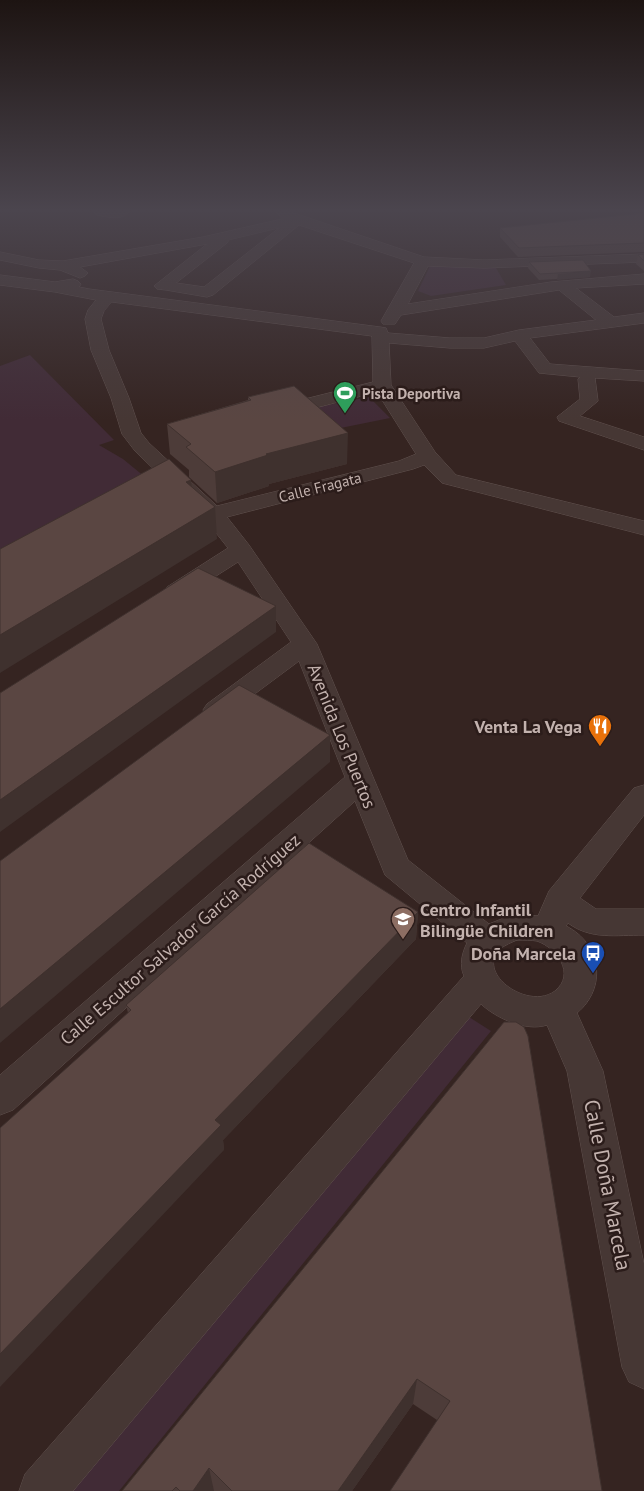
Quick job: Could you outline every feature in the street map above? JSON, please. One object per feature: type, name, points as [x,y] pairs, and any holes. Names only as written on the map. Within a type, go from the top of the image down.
[{"type":"street","points":[[12,282],[380,335],[450,343],[484,342],[644,318]]},
{"type":"street","points":[[55,287],[70,285],[77,282]]},
{"type":"street","points":[[90,282],[108,296]]},
{"type":"street","points":[[113,282],[207,292],[220,282]]},
{"type":"street","points":[[162,286],[168,282]]},
{"type":"street","points":[[412,282],[380,335],[382,385],[426,456],[449,479],[644,528]]},
{"type":"street","points":[[396,311],[596,282]]},
{"type":"street","points":[[601,282],[608,290],[626,296]]},
{"type":"street","points":[[564,286],[611,323]]},
{"type":"street","name":"Avenida Los Puertos","points":[[108,296],[96,310],[93,319],[100,350],[120,398],[132,434],[151,444],[166,482],[213,514],[241,550],[305,644],[359,781],[396,867],[486,940]]},
{"type":"street","points":[[519,336],[545,369],[644,376]]},
{"type":"street","points":[[587,378],[589,402],[566,417],[643,442]]},
{"type":"street","points":[[256,417],[382,385]]},
{"type":"street","name":"Calle Fragata","points":[[213,514],[406,465],[426,456]]},
{"type":"street","points":[[158,602],[241,550]]},
{"type":"street","points":[[192,728],[305,644]]},
{"type":"street","name":"Calle Escultor Salvador García Rodríguez","points":[[0,1098],[359,781]]},
{"type":"street","points":[[548,932],[560,900],[644,795]]},
{"type":"street","points":[[560,900],[590,922],[644,922]]},
{"type":"street","points":[[514,927],[531,927],[548,932],[562,940],[573,951],[580,963],[582,977],[578,990],[570,1001],[557,1008],[540,1012],[523,1011],[505,1004],[491,994],[480,980],[476,966],[478,952],[486,940],[498,931],[514,927]]},
{"type":"street","points":[[42,1491],[480,980]]},
{"type":"street","name":"Calle Doña Marcela","points":[[557,1008],[585,1071],[644,1367]]},
{"type":"shaded area","points":[[423,282],[504,282],[506,285],[431,296],[418,291]]},
{"type":"shaded area","points":[[30,355],[114,440],[99,445],[123,459],[145,477],[0,555],[0,366]]},
{"type":"shaded area","name":"Pista Deportiva","points":[[369,397],[390,418],[321,432],[302,410]]},
{"type":"shaded area","points":[[469,1017],[491,1031],[119,1491],[69,1491]]},
{"type":"building","points":[[294,386],[348,433],[266,454],[268,455],[215,472],[186,447],[191,444],[167,424],[251,400],[248,397]]},
{"type":"building","points":[[169,459],[191,480],[186,482],[215,507],[0,635],[0,549]]},
{"type":"building","points":[[198,568],[276,606],[0,800],[0,693]]},
{"type":"building","points":[[239,685],[330,735],[0,1009],[0,861]]},
{"type":"building","points":[[309,843],[418,912],[215,1120],[221,1125],[0,1354],[0,1128],[131,1010],[126,1005]]},
{"type":"building","points":[[504,1022],[516,1022],[524,1027],[528,1036],[602,1491],[390,1491],[450,1401],[417,1379],[338,1491],[232,1491],[209,1468],[193,1491],[180,1491],[176,1487],[172,1491],[122,1491]]},
{"type":"place","name":"Pista Deportiva","points":[[345,414]]},
{"type":"place","name":"Venta La Vega","points":[[600,747]]},
{"type":"place","name":"Centro Infantil Bilingüe Children","points":[[403,940]]},
{"type":"place","name":"Doña Marcela","points":[[593,974]]}]
